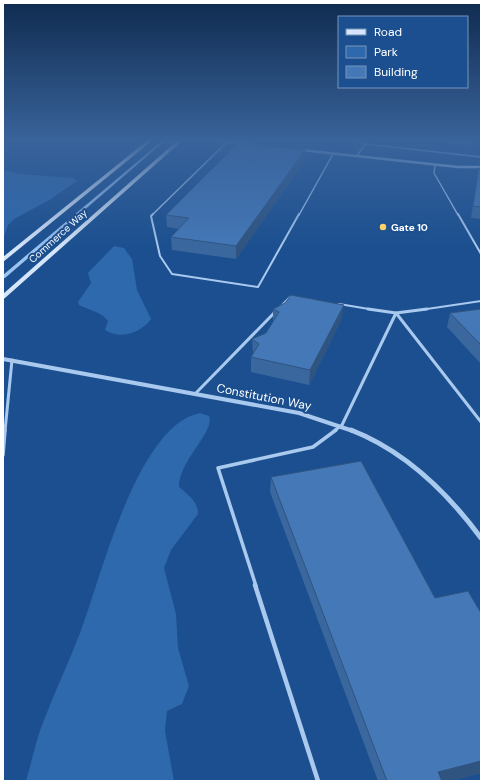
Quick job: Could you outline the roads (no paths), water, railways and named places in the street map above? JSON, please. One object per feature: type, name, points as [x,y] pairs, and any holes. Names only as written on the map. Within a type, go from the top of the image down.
[{"type":"street","name":"Commerce Way","points":[[3,260],[106,177]]},
{"type":"street","name":"Commerce Way","points":[[3,297],[140,177]]},
{"type":"street","name":"Constitution Way","points":[[3,359],[299,413],[342,425],[384,445],[415,467],[438,486],[462,512],[481,538]]},
{"type":"lane","points":[[191,177],[151,216],[160,256],[172,274],[258,287],[320,177]]},
{"type":"lane","points":[[436,177],[481,254]]},
{"type":"lane","points":[[195,394],[292,296]]},
{"type":"lane","points":[[337,304],[396,314],[481,301]]},
{"type":"lane","points":[[396,314],[481,422]]},
{"type":"lane","points":[[318,781],[218,468],[313,447],[342,425],[396,314]]},
{"type":"lane","points":[[3,455],[12,360]]},
{"type":"waterway","points":[[3,277],[122,177]]},
{"type":"place","name":"Gate 10","points":[[383,227]]}]
